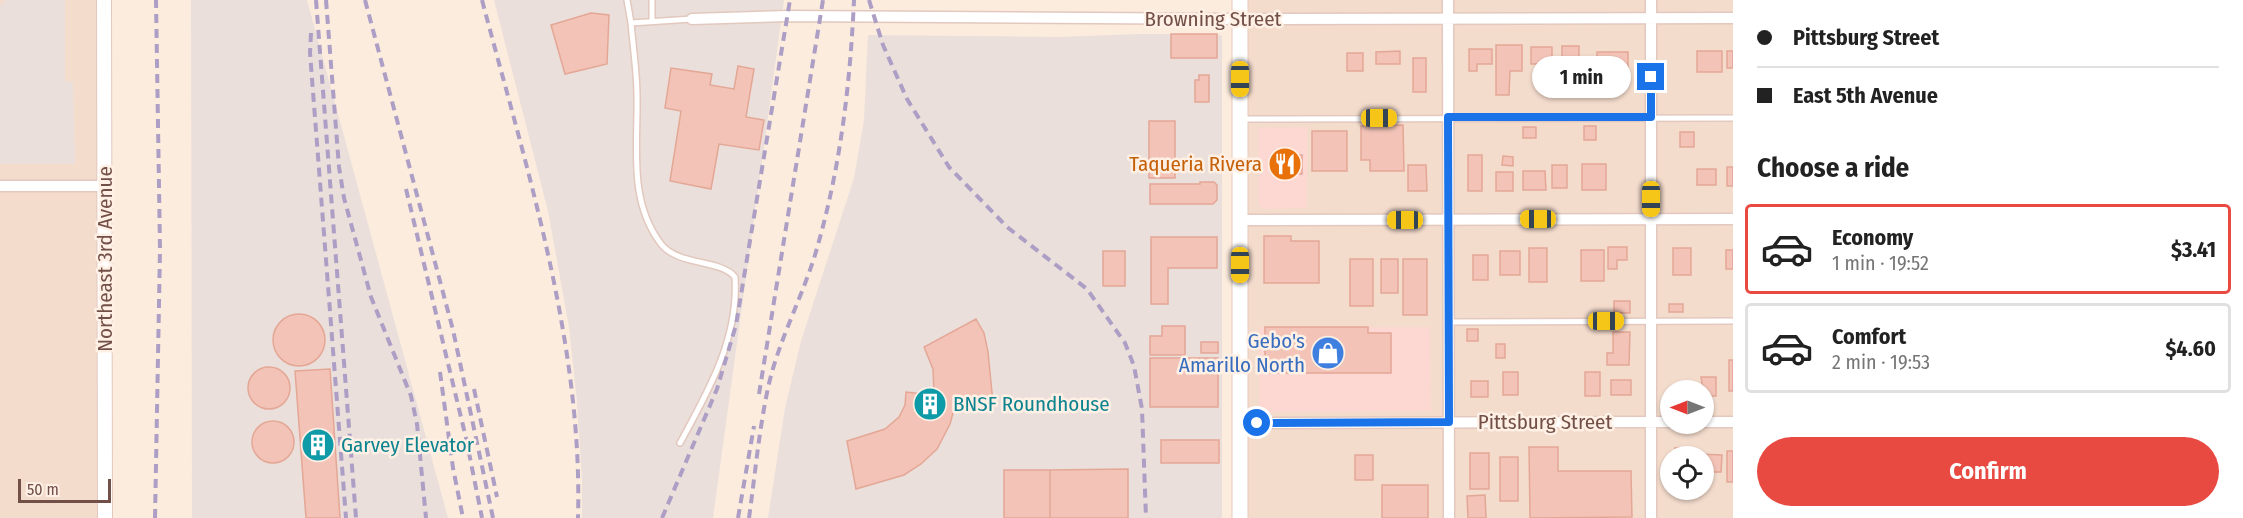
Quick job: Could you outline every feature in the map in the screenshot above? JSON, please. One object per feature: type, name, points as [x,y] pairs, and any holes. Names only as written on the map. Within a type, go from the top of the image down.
[{"type":"main road","points":[[1240,0],[1240,518]]},
{"type":"street","name":"Northeast 3rd Avenue","points":[[104,0],[105,518]]},
{"type":"street","points":[[1448,0],[1449,518]]},
{"type":"street","points":[[1651,0],[1651,518]]},
{"type":"street","name":"Browning Street","points":[[692,19],[787,16],[1240,20],[1733,18]]},
{"type":"street","points":[[0,186],[106,186]]},
{"type":"street","points":[[1240,220],[1733,219]]},
{"type":"street","name":"Pittsburg Street","points":[[1239,423],[1660,422]]},
{"type":"street","points":[[1714,422],[1733,422]]},
{"type":"lane","points":[[627,0],[638,94],[636,171],[643,209],[662,246],[690,261],[730,271],[735,277],[731,320],[722,360],[680,443]]},
{"type":"lane","points":[[652,0],[652,21]]},
{"type":"lane","points":[[631,23],[692,19]]},
{"type":"lane","points":[[1239,119],[1733,118]]},
{"type":"lane","points":[[1449,322],[1733,321]]},
{"type":"shaded area","points":[[0,0],[100,0],[106,518],[0,518]]},
{"type":"shaded area","points":[[6,0],[65,0],[65,81],[73,82],[75,164],[0,164],[0,6]]},
{"type":"shaded area","points":[[191,0],[307,0],[448,518],[192,518]]},
{"type":"shaded area","points":[[494,0],[784,0],[713,518],[582,518],[577,402],[569,327],[548,211]]},
{"type":"shaded area","points":[[1244,0],[1733,0],[1733,518],[1248,518]]},
{"type":"shaded area","points":[[1217,34],[1222,36],[1222,518],[768,518],[785,408],[801,341],[854,178],[864,120],[868,35],[1060,37]]},
{"type":"shaded area","points":[[1307,127],[1307,208],[1262,209],[1258,203],[1258,128]]},
{"type":"shaded area","points":[[1259,327],[1430,327],[1431,411],[1264,412],[1259,409]]},
{"type":"building","points":[[591,13],[609,15],[607,64],[565,74],[551,25]]},
{"type":"building","points":[[1171,34],[1217,34],[1217,58],[1171,58]]},
{"type":"building","points":[[1496,45],[1522,45],[1522,71],[1510,71],[1509,95],[1496,95]]},
{"type":"building","points":[[1562,46],[1579,46],[1579,69],[1562,69]]},
{"type":"building","points":[[1531,47],[1552,47],[1552,64],[1531,64]]},
{"type":"building","points":[[1469,49],[1492,49],[1492,64],[1477,64],[1477,71],[1469,71]]},
{"type":"building","points":[[1400,51],[1400,64],[1376,64],[1376,52]]},
{"type":"building","points":[[1697,51],[1722,51],[1722,72],[1697,72]]},
{"type":"building","points":[[1727,51],[1733,51],[1733,68],[1727,68]]},
{"type":"building","points":[[1597,52],[1628,52],[1628,70],[1597,70]]},
{"type":"building","points":[[1347,53],[1363,53],[1363,71],[1347,71]]},
{"type":"building","points":[[1413,58],[1426,58],[1426,92],[1413,92]]},
{"type":"building","points":[[738,66],[754,69],[746,117],[764,120],[759,150],[719,144],[711,189],[670,181],[681,111],[665,108],[671,68],[712,74],[710,85],[734,89]]},
{"type":"building","points":[[1199,75],[1209,75],[1209,102],[1195,102],[1195,80],[1199,80]]},
{"type":"building","points":[[1149,121],[1175,121],[1175,178],[1149,178]]},
{"type":"building","points":[[1403,125],[1404,171],[1370,171],[1370,160],[1361,160],[1361,126]]},
{"type":"building","points":[[1584,126],[1596,126],[1596,140],[1584,140]]},
{"type":"building","points":[[1523,127],[1536,127],[1536,138],[1523,138]]},
{"type":"building","points":[[1312,131],[1347,131],[1347,171],[1312,171]]},
{"type":"building","points":[[1680,132],[1694,132],[1694,147],[1680,147]]},
{"type":"building","points":[[1273,155],[1302,155],[1302,174],[1273,174]]},
{"type":"building","points":[[1468,155],[1482,155],[1482,191],[1468,191]]},
{"type":"building","points":[[1503,156],[1513,157],[1513,166],[1502,165]]},
{"type":"building","points":[[1582,164],[1606,164],[1606,190],[1582,190]]},
{"type":"building","points":[[1408,165],[1426,165],[1427,191],[1408,191]]},
{"type":"building","points":[[1552,165],[1567,165],[1567,188],[1552,188]]},
{"type":"building","points":[[1727,167],[1733,167],[1733,186],[1727,186]]},
{"type":"building","points":[[1697,169],[1716,169],[1716,185],[1697,185]]},
{"type":"building","points":[[1523,171],[1545,171],[1546,190],[1523,190]]},
{"type":"building","points":[[1496,172],[1513,172],[1513,191],[1496,191]]},
{"type":"building","points":[[1200,182],[1214,182],[1217,185],[1217,200],[1213,204],[1150,204],[1150,184],[1200,184]]},
{"type":"building","points":[[1264,236],[1291,236],[1291,241],[1319,241],[1319,283],[1264,283]]},
{"type":"building","points":[[1151,237],[1217,237],[1217,268],[1168,268],[1168,304],[1151,304]]},
{"type":"building","points":[[1608,247],[1627,247],[1627,260],[1617,260],[1617,269],[1608,269]]},
{"type":"building","points":[[1529,248],[1547,248],[1547,282],[1529,282]]},
{"type":"building","points":[[1673,248],[1691,248],[1691,275],[1673,275]]},
{"type":"building","points":[[1581,250],[1604,250],[1604,281],[1581,281]]},
{"type":"building","points":[[1726,250],[1733,250],[1733,269],[1726,269]]},
{"type":"building","points":[[1103,251],[1125,251],[1125,286],[1103,286]]},
{"type":"building","points":[[1500,251],[1520,251],[1520,275],[1500,275]]},
{"type":"building","points":[[1473,255],[1488,255],[1488,280],[1473,280]]},
{"type":"building","points":[[1350,259],[1373,259],[1373,306],[1350,306]]},
{"type":"building","points":[[1381,259],[1398,259],[1398,293],[1381,293]]},
{"type":"building","points":[[1403,259],[1427,259],[1427,315],[1403,315]]},
{"type":"building","points":[[1614,301],[1630,301],[1630,313],[1614,313]]},
{"type":"building","points":[[1669,304],[1683,304],[1683,312],[1669,312]]},
{"type":"building","points":[[299,314],[309,316],[317,322],[323,330],[325,340],[323,350],[317,358],[309,364],[299,366],[289,364],[281,358],[275,350],[273,340],[275,330],[281,322],[289,316]]},
{"type":"building","name":"BNSF Roundhouse","points":[[976,319],[984,333],[988,352],[993,403],[957,399],[950,424],[937,449],[921,464],[904,475],[856,489],[847,441],[885,429],[899,417],[905,405],[906,392],[934,395],[933,369],[924,347]]},
{"type":"building","points":[[1162,326],[1185,326],[1185,355],[1150,355],[1150,336],[1162,336]]},
{"type":"building","name":"Gebo's Amarillo North","points":[[1265,327],[1368,327],[1368,333],[1391,333],[1391,373],[1265,373]]},
{"type":"building","points":[[1467,329],[1478,329],[1478,341],[1467,341]]},
{"type":"building","points":[[1613,332],[1630,332],[1629,365],[1607,365],[1607,353],[1613,353]]},
{"type":"building","points":[[1201,342],[1218,342],[1218,353],[1201,353]]},
{"type":"building","points":[[1496,344],[1505,344],[1505,358],[1496,358]]},
{"type":"building","points":[[1150,358],[1218,358],[1218,407],[1150,407]]},
{"type":"building","points":[[1729,360],[1733,360],[1733,391],[1729,391]]},
{"type":"building","points":[[269,367],[284,373],[290,388],[284,403],[269,409],[254,403],[248,388],[254,373]]},
{"type":"building","name":"Garvey Elevator","points":[[330,369],[340,518],[306,518],[295,371]]},
{"type":"building","points":[[1503,372],[1518,372],[1518,395],[1503,395]]},
{"type":"building","points":[[1585,372],[1600,372],[1600,396],[1585,396]]},
{"type":"building","points":[[1701,377],[1716,377],[1716,396],[1714,396],[1714,380],[1701,380]]},
{"type":"building","points":[[1611,380],[1631,380],[1631,395],[1611,395]]},
{"type":"building","points":[[1471,381],[1488,381],[1488,397],[1471,397]]},
{"type":"building","points":[[273,421],[288,427],[294,442],[288,457],[273,463],[258,457],[252,442],[258,427]]},
{"type":"building","points":[[1161,440],[1219,440],[1219,463],[1161,463]]},
{"type":"building","points":[[1529,447],[1558,447],[1558,471],[1631,471],[1632,517],[1530,518]]},
{"type":"building","points":[[1727,451],[1733,451],[1733,482],[1727,482]]},
{"type":"building","points":[[1470,453],[1489,453],[1489,489],[1470,489]]},
{"type":"building","points":[[1355,455],[1373,455],[1373,480],[1355,480]]},
{"type":"building","points":[[1714,455],[1722,455],[1721,472],[1714,472]]},
{"type":"building","points":[[1500,457],[1518,457],[1518,501],[1500,501]]},
{"type":"building","points":[[1128,469],[1128,518],[1050,518],[1050,470]]},
{"type":"building","points":[[1004,470],[1050,470],[1050,518],[1004,518]]},
{"type":"building","points":[[1382,485],[1428,485],[1428,518],[1382,518]]},
{"type":"building","points":[[1485,495],[1486,518],[1468,518],[1467,496]]},
{"type":"railway","points":[[155,518],[160,249],[156,0]]},
{"type":"railway","points":[[316,0],[356,518]]},
{"type":"railway","points":[[326,0],[339,167],[344,198],[371,297],[411,396],[417,424],[426,518]]},
{"type":"railway","points":[[365,0],[453,330],[493,518]]},
{"type":"railway","points":[[482,0],[533,191],[561,321],[571,387],[577,452],[578,518]]},
{"type":"railway","points":[[662,518],[717,389],[736,325],[790,0]]},
{"type":"railway","points":[[759,394],[823,0]]},
{"type":"railway","points":[[749,518],[760,436],[772,371],[815,255],[831,192],[850,65],[854,0]]},
{"type":"railway","points":[[869,0],[883,45],[907,99],[949,167],[1007,227],[1087,289],[1125,343],[1134,366],[1142,409],[1146,518]]},
{"type":"railway","points":[[311,33],[310,53],[346,518]]},
{"type":"railway","points":[[406,189],[466,438],[482,518]]},
{"type":"railway","points":[[440,372],[453,468],[463,518]]},
{"type":"railway","points":[[474,389],[497,497]]},
{"type":"railway","points":[[738,518],[754,426]]},
{"type":"place","name":"Taqueria Rivera","points":[[1285,164]]},
{"type":"place","name":"Gebo's Amarillo North","points":[[1328,353]]},
{"type":"place","name":"BNSF Roundhouse","points":[[930,404]]},
{"type":"place","name":"Garvey Elevator","points":[[318,445]]},
{"type":"route","points":[[1257,423],[1449,422],[1448,117],[1651,117],[1651,77]]}]
